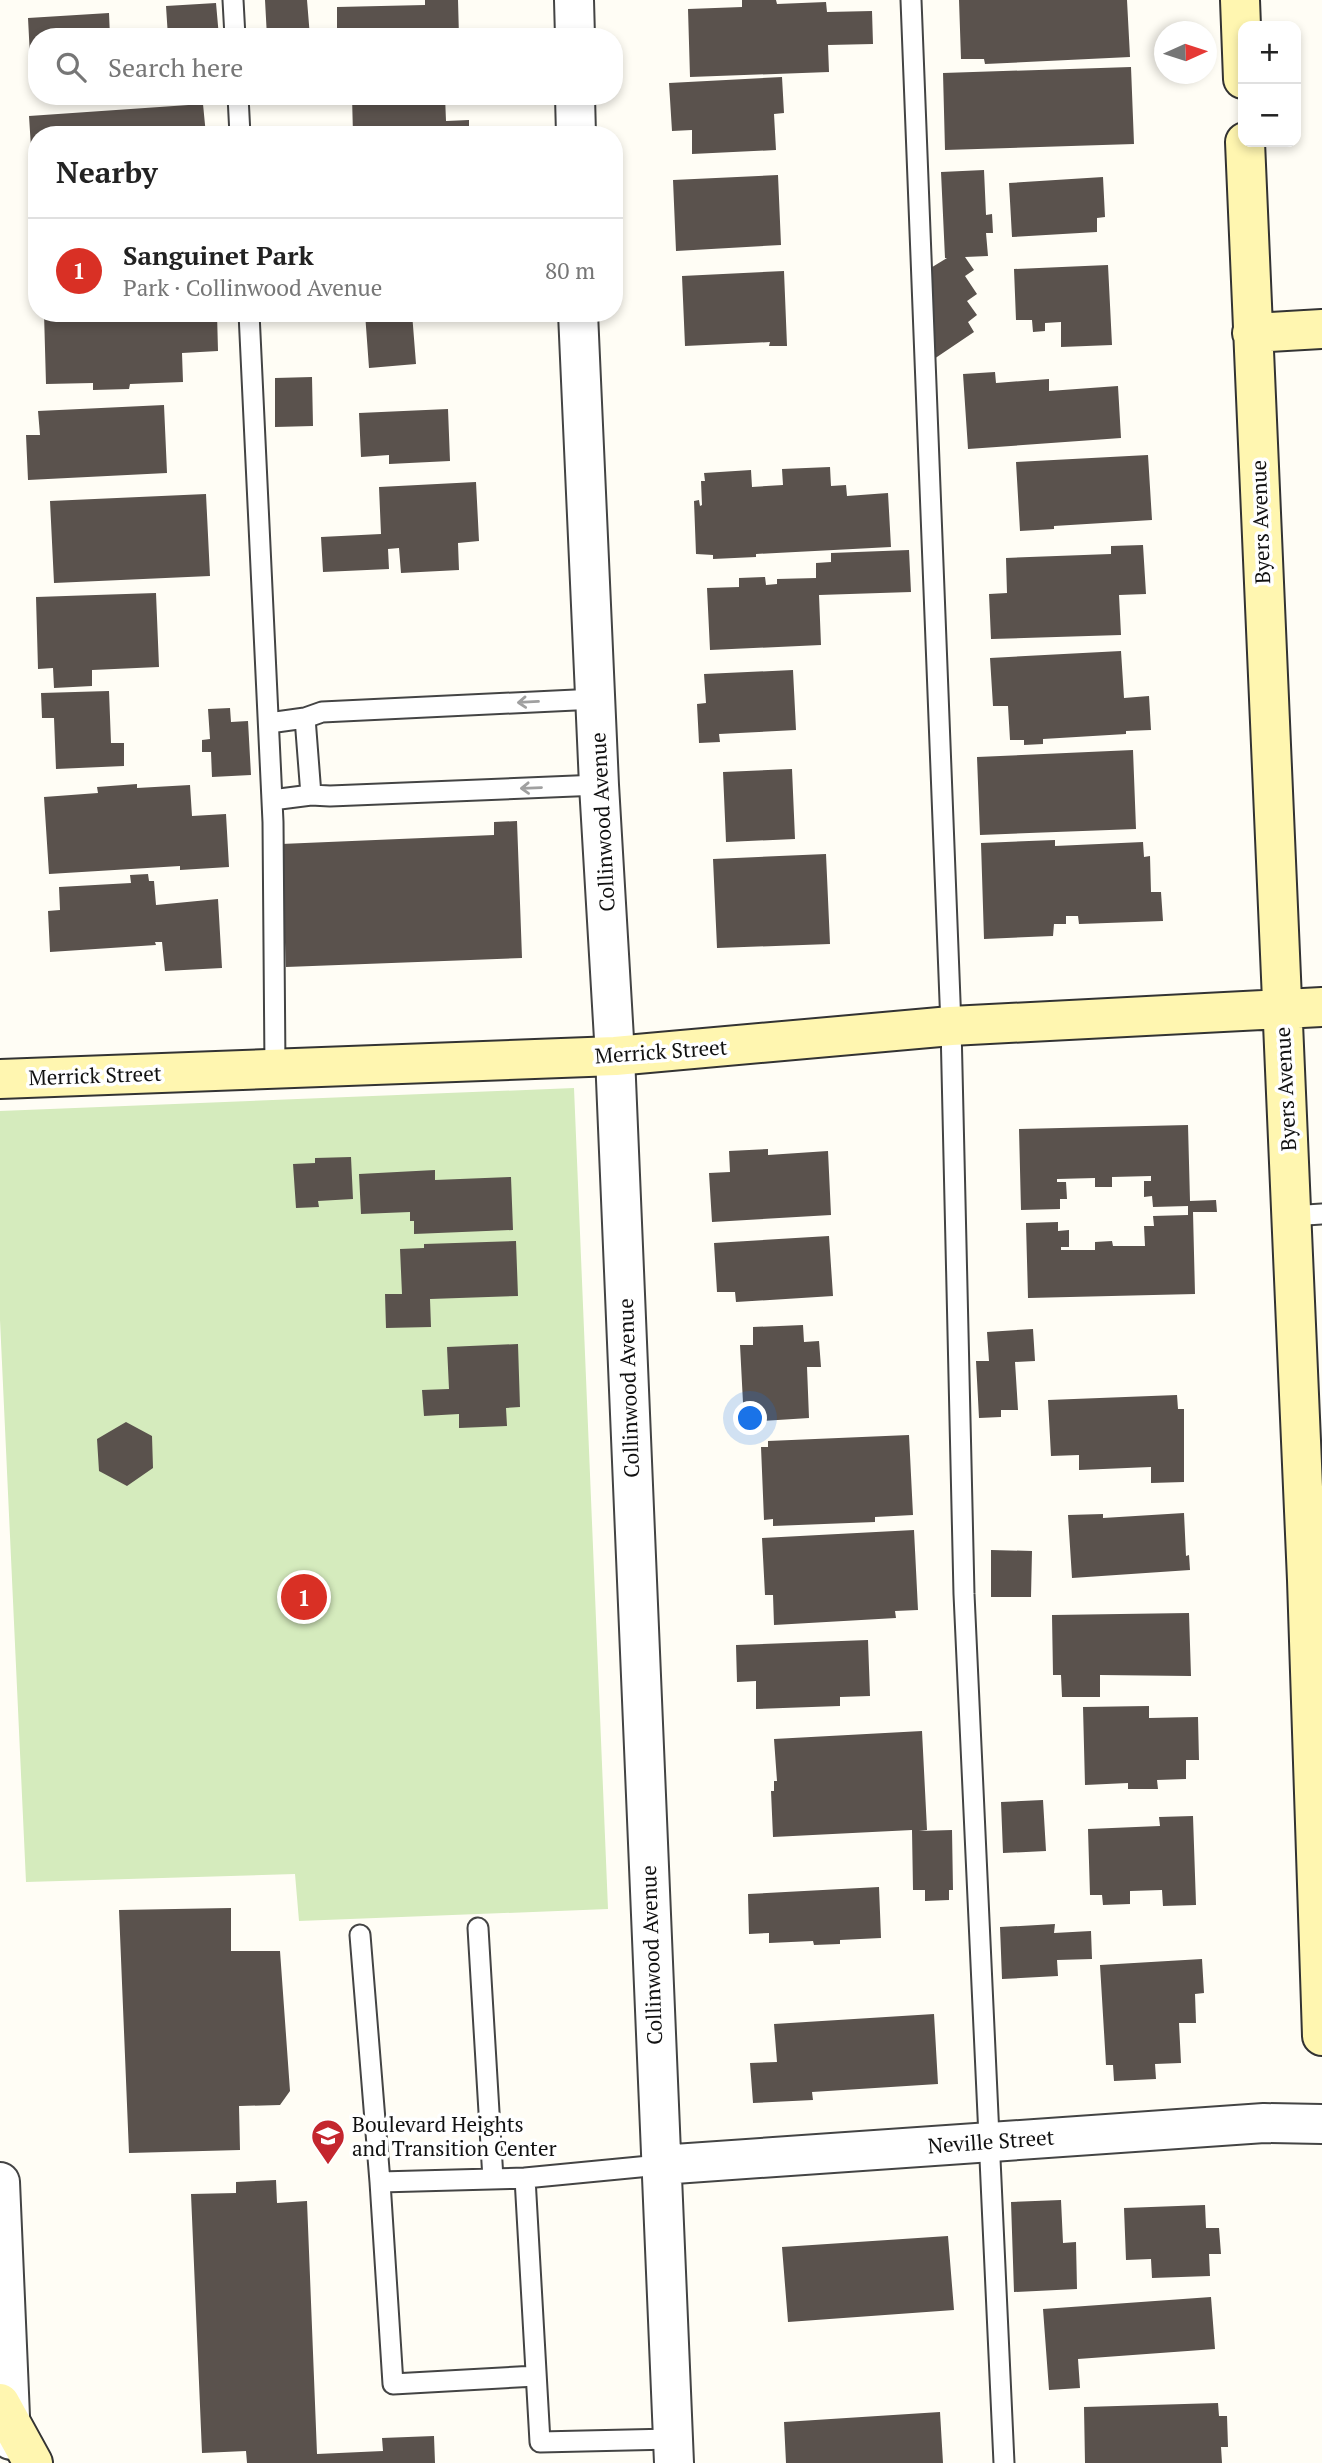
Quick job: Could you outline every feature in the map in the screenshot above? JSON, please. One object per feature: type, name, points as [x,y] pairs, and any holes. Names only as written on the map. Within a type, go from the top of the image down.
[{"type":"street","points":[[574,0],[575,28]]},
{"type":"street","points":[[1240,0],[1241,21]]},
{"type":"street","points":[[575,105],[576,126]]},
{"type":"street","name":"Byers Avenue","points":[[1245,147],[1281,1008],[1306,1215],[1322,2036]]},
{"type":"street","name":"Collinwood Avenue","points":[[578,322],[599,785],[615,1056],[673,2451]]},
{"type":"street","points":[[1252,333],[1322,329]]},
{"type":"street","name":"Merrick Street","points":[[0,1079],[615,1056],[951,1026],[1322,1007]]},
{"type":"street","name":"Neville Street","points":[[660,2165],[1264,2123],[1322,2124]]},
{"type":"street","points":[[0,2182],[5,2412],[12,2463]]},
{"type":"street","points":[[5,2412],[33,2463]]},
{"type":"lane","points":[[233,0],[235,28]]},
{"type":"lane","points":[[911,0],[951,1026],[964,1594],[1003,2463]]},
{"type":"lane","points":[[238,105],[240,126]]},
{"type":"lane","points":[[250,322],[272,800],[275,1068]]},
{"type":"lane","points":[[269,723],[305,719],[322,712],[596,699]]},
{"type":"lane","points":[[305,719],[311,795]]},
{"type":"lane","points":[[272,800],[311,795],[599,785]]},
{"type":"lane","points":[[478,1928],[493,2179]]},
{"type":"lane","points":[[360,1935],[393,2384],[536,2376]]},
{"type":"lane","points":[[380,2182],[525,2178],[660,2165]]},
{"type":"lane","points":[[525,2178],[540,2442],[673,2451]]},
{"type":"green space","points":[[574,1088],[608,1909],[299,1921],[295,1874],[26,1882],[0,1320],[0,1111]]},
{"type":"building","points":[[265,0],[307,0],[309,28],[267,28]]},
{"type":"building","points":[[425,0],[458,0],[459,28],[337,28],[337,7],[425,5]]},
{"type":"building","points":[[742,0],[776,0],[777,4],[826,2],[827,12],[872,11],[873,44],[828,45],[829,72],[690,77],[688,9],[742,7]]},
{"type":"building","points":[[959,0],[1127,0],[1130,57],[985,64],[984,59],[961,59]]},
{"type":"building","points":[[216,3],[218,28],[167,28],[166,6]]},
{"type":"building","points":[[109,13],[110,28],[29,28],[28,18]]},
{"type":"building","points":[[1131,67],[1134,144],[945,150],[943,73]]},
{"type":"building","points":[[782,77],[784,113],[774,114],[776,150],[692,154],[692,130],[672,131],[669,83]]},
{"type":"building","points":[[203,105],[205,126],[30,126],[29,116]]},
{"type":"building","points":[[352,105],[445,105],[446,121],[469,120],[469,126],[353,126]]},
{"type":"building","points":[[984,170],[986,215],[992,214],[993,233],[986,233],[988,256],[965,257],[974,270],[965,276],[977,294],[967,301],[977,315],[968,322],[974,332],[934,359],[929,269],[947,258],[941,172]]},
{"type":"building","points":[[778,175],[781,245],[676,251],[673,180]]},
{"type":"building","points":[[1103,177],[1105,217],[1097,218],[1097,232],[1012,237],[1009,183]]},
{"type":"building","points":[[1108,265],[1112,345],[1061,347],[1061,322],[1045,323],[1045,331],[1033,332],[1032,320],[1016,320],[1014,269]]},
{"type":"building","points":[[784,271],[787,346],[769,346],[770,342],[685,346],[682,276]]},
{"type":"building","points":[[44,322],[217,322],[218,351],[182,353],[183,382],[130,384],[129,389],[93,390],[93,383],[46,384]]},
{"type":"building","points":[[366,322],[413,322],[416,364],[369,368]]},
{"type":"building","points":[[995,372],[996,383],[1049,379],[1049,391],[1118,386],[1121,438],[968,449],[963,374]]},
{"type":"building","points":[[312,377],[313,426],[275,427],[275,378]]},
{"type":"building","points":[[164,405],[167,473],[28,480],[26,435],[40,435],[38,411]]},
{"type":"building","points":[[448,409],[450,461],[389,464],[389,455],[361,457],[359,413]]},
{"type":"building","points":[[1148,455],[1152,520],[1054,526],[1054,529],[1020,531],[1016,462]]},
{"type":"building","points":[[830,467],[831,486],[846,485],[847,496],[888,493],[891,547],[713,559],[713,555],[696,554],[694,501],[699,500],[700,506],[702,505],[701,481],[705,481],[704,473],[751,470],[752,487],[783,485],[782,469]]},
{"type":"building","points":[[476,482],[479,541],[458,543],[459,570],[401,573],[399,548],[388,549],[389,569],[323,572],[321,537],[381,534],[379,487]]},
{"type":"building","points":[[206,494],[210,576],[54,583],[50,501]]},
{"type":"building","points":[[1143,545],[1146,594],[1119,595],[1121,635],[991,639],[989,594],[1007,593],[1006,558],[1111,554],[1111,546]]},
{"type":"building","points":[[909,550],[911,592],[819,595],[821,645],[710,650],[707,588],[739,587],[739,578],[765,577],[766,585],[777,584],[777,579],[816,578],[816,563],[831,562],[831,553]]},
{"type":"building","points":[[156,593],[159,667],[92,670],[92,686],[54,688],[53,668],[38,669],[36,597]]},
{"type":"building","points":[[1121,651],[1124,698],[1149,696],[1151,730],[1043,739],[1043,744],[1024,745],[1024,740],[1010,740],[1008,706],[993,706],[990,658]]},
{"type":"building","points":[[793,670],[796,730],[719,734],[720,742],[699,743],[697,704],[706,703],[704,674]]},
{"type":"building","points":[[109,691],[111,743],[124,743],[124,766],[56,769],[54,718],[42,718],[41,693]]},
{"type":"building","points":[[230,708],[231,722],[248,721],[251,775],[212,777],[211,752],[202,752],[202,740],[210,739],[208,709]]},
{"type":"building","points":[[1133,750],[1136,829],[980,835],[977,757]]},
{"type":"building","points":[[792,769],[795,839],[726,842],[723,772]]},
{"type":"building","points":[[137,784],[137,788],[190,785],[192,816],[226,814],[229,867],[180,870],[180,866],[49,874],[44,797],[98,793],[97,787]]},
{"type":"building","points":[[517,821],[522,958],[286,967],[281,844],[494,835],[494,822]]},
{"type":"building","points":[[1055,840],[1055,846],[1143,842],[1144,857],[1150,856],[1151,892],[1161,892],[1163,921],[1079,924],[1078,916],[1066,916],[1066,924],[1054,924],[1053,936],[984,939],[981,843]]},
{"type":"building","points":[[826,854],[830,944],[717,948],[713,859]]},
{"type":"building","points":[[148,874],[149,881],[154,881],[156,905],[218,899],[222,968],[165,971],[162,942],[155,942],[156,945],[50,952],[48,911],[60,910],[59,887],[131,883],[130,875]]},
{"type":"building","points":[[1188,1125],[1190,1201],[1216,1200],[1217,1212],[1193,1212],[1195,1294],[1028,1298],[1026,1223],[1058,1222],[1058,1231],[1069,1230],[1069,1247],[1061,1247],[1061,1250],[1095,1250],[1095,1242],[1112,1241],[1113,1246],[1145,1246],[1144,1226],[1154,1226],[1153,1216],[1188,1215],[1188,1206],[1153,1207],[1152,1196],[1144,1197],[1144,1181],[1151,1181],[1151,1176],[1112,1177],[1112,1187],[1095,1187],[1095,1178],[1057,1179],[1057,1182],[1066,1182],[1067,1199],[1060,1199],[1060,1209],[1021,1210],[1019,1129]]},
{"type":"building","points":[[768,1149],[768,1155],[828,1151],[831,1215],[712,1222],[709,1173],[730,1172],[729,1151]]},
{"type":"building","points":[[351,1157],[353,1199],[318,1201],[319,1207],[296,1208],[293,1164],[315,1163],[315,1158]]},
{"type":"building","points":[[435,1170],[435,1180],[511,1177],[513,1230],[414,1234],[414,1221],[410,1221],[410,1212],[361,1214],[359,1174]]},
{"type":"building","points":[[829,1236],[833,1296],[736,1302],[735,1292],[717,1292],[714,1243]]},
{"type":"building","points":[[516,1241],[518,1296],[430,1299],[431,1327],[386,1328],[385,1294],[402,1294],[400,1249],[424,1248],[424,1244]]},
{"type":"building","points":[[803,1325],[804,1342],[819,1341],[821,1367],[807,1367],[809,1418],[744,1422],[740,1345],[753,1345],[753,1327]]},
{"type":"building","points":[[1033,1329],[1035,1361],[1015,1362],[1018,1410],[1001,1410],[1001,1417],[979,1418],[976,1361],[989,1361],[987,1332]]},
{"type":"building","points":[[518,1344],[520,1407],[506,1408],[507,1426],[459,1428],[459,1414],[424,1416],[422,1390],[449,1389],[447,1347]]},
{"type":"building","points":[[1177,1395],[1178,1409],[1184,1409],[1184,1482],[1151,1483],[1151,1467],[1079,1470],[1079,1455],[1051,1456],[1048,1400]]},
{"type":"building","points":[[126,1422],[152,1436],[153,1468],[127,1486],[99,1471],[97,1439]]},
{"type":"building","points":[[909,1435],[913,1515],[875,1517],[875,1522],[773,1526],[773,1519],[764,1520],[761,1447],[768,1447],[768,1441]]},
{"type":"building","points":[[1184,1513],[1186,1556],[1189,1555],[1190,1570],[1072,1578],[1068,1515],[1103,1514],[1103,1518]]},
{"type":"building","points":[[914,1530],[918,1610],[895,1611],[896,1618],[774,1625],[773,1595],[765,1595],[762,1538]]},
{"type":"building","points":[[991,1550],[1032,1551],[1031,1597],[991,1597]]},
{"type":"building","points":[[1189,1613],[1191,1676],[1100,1675],[1100,1697],[1062,1697],[1061,1675],[1053,1675],[1052,1615]]},
{"type":"building","points":[[868,1640],[870,1696],[840,1697],[840,1706],[756,1709],[756,1681],[737,1682],[736,1645]]},
{"type":"building","points":[[1149,1706],[1149,1718],[1198,1717],[1199,1760],[1186,1760],[1186,1779],[1157,1780],[1158,1789],[1128,1789],[1128,1783],[1085,1785],[1083,1707]]},
{"type":"building","points":[[922,1731],[927,1830],[919,1831],[952,1830],[953,1890],[949,1890],[949,1900],[925,1901],[925,1890],[913,1890],[912,1830],[773,1837],[771,1791],[774,1791],[774,1781],[777,1781],[774,1739]]},
{"type":"building","points":[[1043,1800],[1046,1851],[1003,1853],[1001,1802]]},
{"type":"building","points":[[1193,1816],[1196,1905],[1163,1906],[1162,1890],[1130,1891],[1130,1904],[1103,1905],[1102,1895],[1090,1895],[1088,1829],[1160,1826],[1159,1817]]},
{"type":"building","points":[[879,1887],[881,1938],[840,1940],[840,1944],[814,1945],[813,1941],[769,1943],[769,1933],[749,1934],[748,1894]]},
{"type":"building","points":[[231,1908],[231,1951],[280,1951],[290,2091],[280,2105],[239,2106],[240,2150],[129,2153],[119,1910]]},
{"type":"building","points":[[1055,1924],[1054,1933],[1091,1931],[1092,1959],[1057,1960],[1058,1976],[1002,1979],[1000,1927]]},
{"type":"building","points":[[1202,1959],[1204,1993],[1195,1994],[1196,2023],[1179,2023],[1181,2063],[1155,2064],[1156,2079],[1114,2081],[1113,2065],[1106,2065],[1100,1965]]},
{"type":"building","points":[[934,2014],[938,2084],[812,2092],[813,2100],[753,2103],[750,2063],[777,2062],[774,2024]]},
{"type":"building","points":[[276,2180],[277,2203],[307,2201],[317,2454],[383,2451],[382,2438],[434,2436],[435,2463],[247,2463],[246,2451],[202,2453],[191,2194],[236,2193],[236,2182]]},
{"type":"building","points":[[1061,2200],[1063,2243],[1076,2242],[1077,2289],[1014,2292],[1011,2202]]},
{"type":"building","points":[[1205,2205],[1206,2228],[1219,2228],[1221,2254],[1209,2254],[1210,2276],[1152,2278],[1151,2259],[1126,2260],[1124,2208]]},
{"type":"building","points":[[948,2236],[954,2310],[788,2322],[782,2247]]},
{"type":"building","points":[[1211,2297],[1215,2349],[1078,2359],[1080,2388],[1049,2390],[1043,2309]]},
{"type":"building","points":[[1218,2403],[1219,2416],[1227,2416],[1228,2447],[1221,2447],[1222,2463],[1085,2463],[1084,2407]]},
{"type":"building","points":[[940,2412],[943,2463],[786,2463],[784,2422]]},
{"type":"place","name":"Sanguinet Park","points":[[304,1597]]},
{"type":"place","name":"Boulevard Heights and Transition Center","points":[[328,2166]]}]
